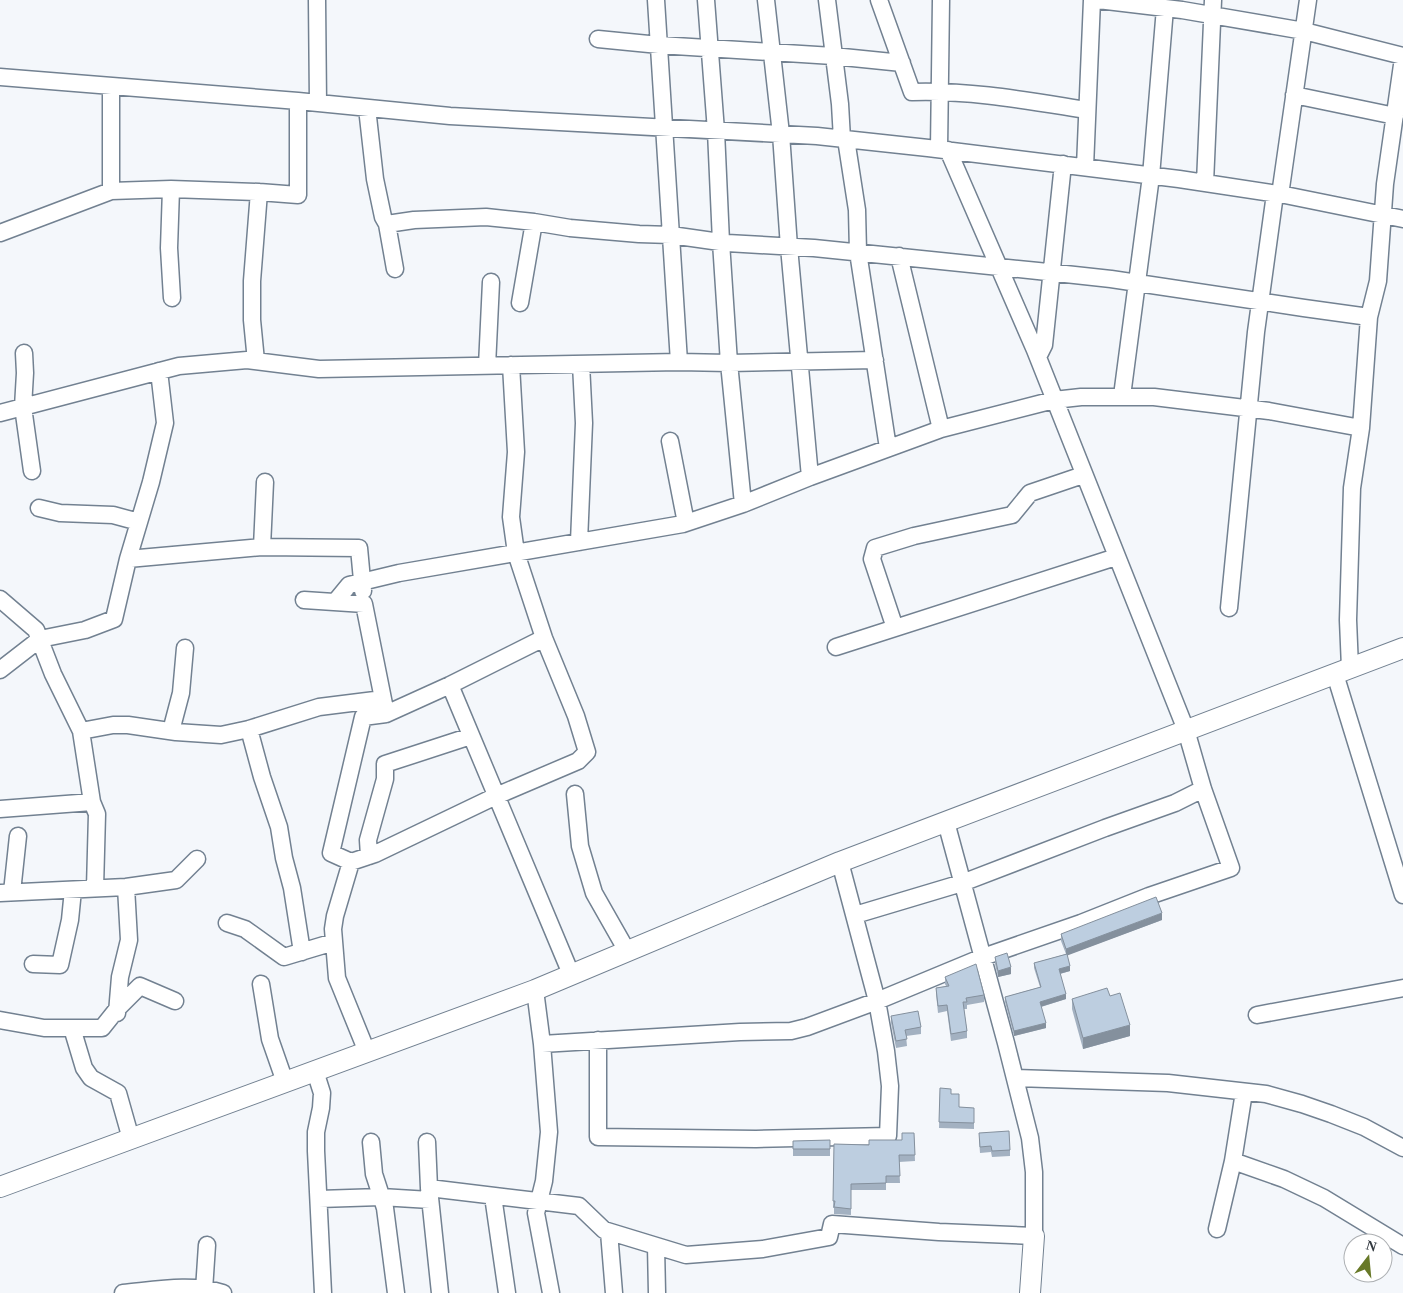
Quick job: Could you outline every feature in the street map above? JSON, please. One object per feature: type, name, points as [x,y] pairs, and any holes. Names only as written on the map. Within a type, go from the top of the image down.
[{"type":"street","points":[[317,0],[318,103]]},
{"type":"street","points":[[656,0],[679,362]]},
{"type":"street","points":[[706,0],[716,131],[729,363],[743,504]]},
{"type":"street","points":[[766,0],[781,134],[789,247],[810,476]]},
{"type":"street","points":[[827,0],[844,139],[857,210],[858,252],[888,448]]},
{"type":"street","points":[[880,0],[912,92],[940,91],[1010,98],[1087,110]]},
{"type":"street","points":[[542,1044],[740,1032],[791,1031],[807,1027],[983,958],[1081,924],[1149,896],[1231,868],[1203,789],[1186,730],[1038,358],[998,266],[943,149],[940,91],[941,0]]},
{"type":"street","points":[[1085,167],[1092,0]]},
{"type":"street","points":[[1098,0],[1165,8],[1213,8],[1403,57],[1382,215],[1378,281],[1370,316],[1361,428],[1352,488],[1348,620],[1342,671],[1403,895]]},
{"type":"street","points":[[1228,608],[1260,302],[1308,0]]},
{"type":"street","points":[[1122,396],[1151,176],[1165,8]]},
{"type":"street","points":[[1205,183],[1213,8]]},
{"type":"street","points":[[598,39],[659,45],[834,56],[902,64]]},
{"type":"street","points":[[0,77],[298,101],[450,116],[781,134],[943,149],[1205,183],[1277,194],[1403,219]]},
{"type":"street","points":[[111,86],[111,191]]},
{"type":"street","points":[[1294,95],[1395,116]]},
{"type":"street","points":[[0,233],[111,191],[171,189],[258,192],[298,196],[298,101]]},
{"type":"street","points":[[367,108],[375,179],[383,216],[387,224],[395,269]]},
{"type":"street","points":[[1038,358],[1044,345],[1062,164]]},
{"type":"street","points":[[171,189],[169,248],[172,298]]},
{"type":"street","points":[[256,361],[252,300],[258,192]]},
{"type":"street","points":[[387,224],[414,220],[486,217],[570,228],[671,235],[721,242],[858,252],[998,266],[1370,316]]},
{"type":"street","points":[[520,303],[534,222]]},
{"type":"street","points":[[899,256],[941,429]]},
{"type":"street","points":[[487,366],[491,282]]},
{"type":"street","points":[[24,353],[23,407],[32,471]]},
{"type":"street","points":[[0,413],[179,366],[246,360],[320,369],[875,360]]},
{"type":"street","points":[[579,542],[584,423],[581,364]]},
{"type":"street","points":[[511,365],[516,452],[511,517],[516,553],[544,638],[576,716],[587,752],[578,761],[496,796],[368,856],[351,862],[330,853],[363,717],[384,707],[450,684],[544,638]]},
{"type":"street","points":[[0,670],[40,639],[85,630],[114,619],[128,559],[151,482],[165,423],[158,371]]},
{"type":"street","points":[[335,602],[349,585],[399,573],[686,523],[743,504],[810,476],[941,429],[1054,400],[1081,396],[1154,397],[1248,408],[1361,428]]},
{"type":"street","points":[[670,441],[686,523]]},
{"type":"street","points":[[895,628],[872,559],[875,548],[914,536],[1012,515],[1030,493],[1083,475]]},
{"type":"street","points":[[262,547],[266,482]]},
{"type":"street","points":[[39,508],[60,513],[113,515],[139,522]]},
{"type":"street","points":[[128,559],[262,547],[359,548],[364,604],[384,707]]},
{"type":"street","points":[[836,647],[1116,557]]},
{"type":"street","points":[[0,599],[36,630],[52,674],[81,731],[92,802],[97,814],[94,888]]},
{"type":"street","points":[[304,600],[364,604]]},
{"type":"street","points":[[171,731],[181,693],[185,648]]},
{"type":"street","points":[[0,1187],[535,990],[840,862],[1403,648]]},
{"type":"street","points":[[450,684],[571,974]]},
{"type":"street","points":[[81,731],[114,725],[128,725],[205,735],[221,735],[249,729],[319,707],[384,707]]},
{"type":"street","points":[[249,729],[262,777],[279,827],[284,858],[292,888],[302,952]]},
{"type":"street","points":[[368,856],[368,840],[385,779],[385,764],[471,736]]},
{"type":"street","points":[[855,915],[962,883],[1104,828],[1175,803],[1203,789]]},
{"type":"street","points":[[575,794],[580,846],[594,893],[627,951]]},
{"type":"street","points":[[0,809],[92,802]]},
{"type":"street","points":[[946,822],[1030,1138],[1034,1172],[1034,1236],[1030,1293]]},
{"type":"street","points":[[18,836],[6,893],[126,886],[176,880],[197,859]]},
{"type":"street","points":[[351,862],[333,929],[336,978],[367,1052]]},
{"type":"street","points":[[598,1040],[598,1138],[738,1139],[888,1136],[890,1086],[877,1001],[840,862]]},
{"type":"street","points":[[116,1026],[120,977],[129,940],[126,886]]},
{"type":"street","points":[[33,964],[60,965],[70,920],[73,890]]},
{"type":"street","points":[[227,923],[245,929],[284,957],[334,942]]},
{"type":"street","points":[[261,984],[270,1039],[285,1082]]},
{"type":"street","points":[[0,1020],[44,1028],[102,1028],[118,1008],[140,986],[175,1001]]},
{"type":"street","points":[[1257,1015],[1403,988]]},
{"type":"street","points":[[535,990],[542,1044],[549,1132],[544,1181],[536,1213],[551,1293]]},
{"type":"street","points":[[72,1028],[84,1068],[91,1078],[118,1093],[131,1139]]},
{"type":"street","points":[[315,1071],[322,1093],[316,1132],[323,1293]]},
{"type":"street","points":[[1015,1078],[1168,1083],[1266,1094],[1302,1104],[1364,1127],[1403,1148]]},
{"type":"street","points":[[1217,1229],[1233,1161],[1244,1092]]},
{"type":"street","points":[[371,1142],[374,1174],[385,1208],[396,1293]]},
{"type":"street","points":[[428,1142],[429,1194],[440,1293]]},
{"type":"street","points":[[1233,1161],[1284,1179],[1324,1198],[1403,1246]]},
{"type":"street","points":[[319,1199],[429,1194],[493,1196],[579,1206],[604,1230],[686,1255],[763,1249],[829,1237],[832,1224],[939,1232],[1034,1236]]},
{"type":"street","points":[[493,1196],[508,1293]]},
{"type":"street","points":[[609,1232],[614,1293]]},
{"type":"street","points":[[204,1290],[207,1245]]},
{"type":"street","points":[[656,1246],[656,1293]]},
{"type":"street","points":[[123,1293],[204,1290],[224,1293]]},
{"type":"building","points":[[1156,897],[1162,913],[1066,949],[1061,934]]},
{"type":"building","points":[[1007,953],[1011,967],[998,971],[995,957]]},
{"type":"building","points":[[1067,954],[1070,966],[1059,969],[1066,994],[1040,1002],[1046,1023],[1014,1031],[1005,997],[1041,987],[1034,963]]},
{"type":"building","points":[[976,964],[984,995],[966,998],[967,1002],[963,1002],[967,1031],[951,1034],[947,1005],[938,1006],[936,988],[949,986],[945,977]]},
{"type":"building","points":[[1107,988],[1110,996],[1120,993],[1130,1025],[1083,1038],[1072,999]]},
{"type":"building","points":[[918,1011],[921,1027],[905,1030],[907,1039],[896,1041],[891,1016]]},
{"type":"building","points":[[940,1088],[951,1089],[951,1094],[959,1094],[959,1107],[974,1108],[974,1123],[939,1122]]},
{"type":"building","points":[[1009,1131],[1010,1150],[992,1151],[991,1146],[980,1147],[979,1133]]},
{"type":"building","points":[[902,1133],[914,1133],[915,1155],[899,1155],[900,1176],[886,1176],[886,1183],[851,1184],[851,1209],[834,1207],[834,1144],[869,1145],[869,1140],[902,1140]]},
{"type":"building","points":[[830,1140],[830,1149],[793,1149],[793,1141]]}]
